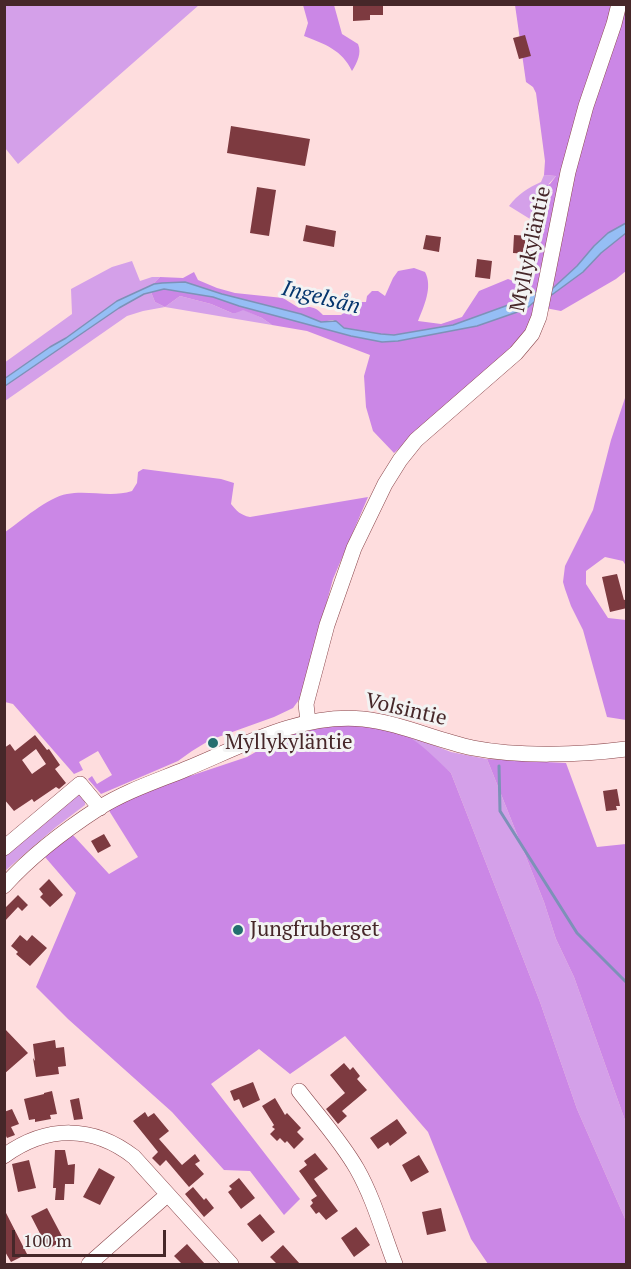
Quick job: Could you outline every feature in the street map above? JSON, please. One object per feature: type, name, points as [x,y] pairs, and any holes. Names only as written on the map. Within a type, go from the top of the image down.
[{"type":"street","name":"Myllykyläntie","points":[[308,722],[306,704],[327,625],[354,548],[385,484],[416,440],[521,348],[536,326],[571,162],[586,106],[619,4]]},
{"type":"street","name":"Volsintie","points":[[4,886],[33,858],[100,808],[145,786],[263,737],[308,722],[345,718],[387,722],[472,747],[499,752],[574,753],[627,748]]},
{"type":"street","points":[[4,848],[80,784],[100,808]]},
{"type":"street","points":[[299,1091],[334,1134],[358,1170],[371,1198],[395,1264]]},
{"type":"street","points":[[4,1156],[19,1145],[43,1136],[69,1132],[90,1134],[110,1143],[129,1153],[231,1264]]},
{"type":"street","points":[[89,1264],[167,1195]]},
{"type":"shaded area","points":[[4,5],[199,5],[18,164],[5,148]]},
{"type":"shaded area","points":[[303,5],[334,5],[342,34],[359,47],[356,65],[352,71],[338,53],[304,36],[308,23]]},
{"type":"shaded area","points":[[515,5],[626,5],[626,271],[561,311],[535,306],[531,320],[521,338],[394,453],[373,431],[366,407],[364,376],[370,355],[307,331],[272,325],[243,310],[232,313],[211,304],[180,296],[165,307],[155,302],[151,292],[164,289],[213,297],[351,336],[382,342],[477,326],[526,309],[534,302],[533,293],[453,326],[394,335],[344,328],[333,320],[321,322],[185,282],[152,285],[160,277],[183,278],[194,272],[198,280],[217,288],[235,293],[283,298],[299,308],[312,307],[323,315],[341,315],[345,312],[349,314],[354,305],[366,302],[367,296],[372,291],[378,291],[385,296],[398,271],[414,268],[425,272],[428,284],[427,296],[418,321],[441,324],[462,317],[479,291],[508,279],[513,281],[521,276],[531,255],[532,202],[540,187],[550,184],[556,176],[544,175],[545,161],[536,93],[533,87],[526,82]]},
{"type":"shaded area","points":[[544,175],[556,176],[532,202],[530,219],[509,206],[523,192],[541,182]]},
{"type":"shaded area","points":[[132,261],[140,281],[160,277],[152,285],[117,301],[5,379],[4,363],[72,314],[71,289],[112,267]]},
{"type":"shaded area","points":[[151,292],[155,302],[165,307],[127,316],[5,401],[4,386],[119,308]]},
{"type":"shaded area","points":[[180,296],[211,304],[232,313],[242,309],[272,325],[165,307]]},
{"type":"shaded area","points":[[626,395],[626,566],[623,561],[605,557],[586,571],[586,584],[608,618],[626,620],[626,720],[607,717],[583,630],[571,606],[563,582],[565,566],[593,510],[611,440]]},
{"type":"shaded area","points":[[143,469],[221,479],[234,483],[231,504],[239,512],[250,517],[368,497],[333,579],[301,697],[293,708],[210,740],[178,761],[101,794],[88,779],[92,776],[97,784],[112,775],[98,751],[79,762],[83,770],[74,774],[13,704],[5,702],[4,533],[43,504],[60,496],[75,493],[116,494],[132,491],[137,483],[138,472]]},
{"type":"shaded area","points":[[340,724],[382,727],[398,731],[423,747],[451,773],[540,1002],[577,1109],[626,1221],[626,1264],[488,1264],[471,1239],[428,1132],[345,1036],[290,1074],[259,1049],[211,1084],[300,1199],[284,1215],[250,1171],[224,1170],[172,1112],[68,1019],[36,987],[76,893],[45,857],[72,834],[109,874],[138,857],[108,809],[166,784],[247,757],[273,742],[307,729]]},
{"type":"shaded area","points":[[403,733],[451,752],[487,759],[544,902],[556,939],[574,977],[626,1123],[626,1221],[577,1109],[540,1002],[451,773]]},
{"type":"shaded area","points":[[487,759],[566,763],[597,847],[626,844],[626,1123],[574,977],[556,939],[544,902]]},
{"type":"shaded area","points":[[77,794],[85,800],[85,805],[5,871],[5,853]]},
{"type":"water","points":[[626,223],[626,233],[601,253],[583,272],[553,294],[534,302],[526,309],[477,326],[382,342],[351,336],[213,297],[164,289],[144,294],[119,308],[5,386],[4,379],[117,301],[154,284],[185,282],[301,314],[321,322],[336,321],[344,328],[394,335],[453,325],[511,304],[533,293],[552,289],[608,233]]},
{"type":"building","points":[[353,4],[383,4],[383,15],[370,15],[370,20],[353,21]]},
{"type":"building","points":[[525,35],[531,56],[519,59],[513,38]]},
{"type":"building","points":[[231,126],[310,139],[305,166],[227,153]]},
{"type":"building","points":[[257,187],[276,190],[269,236],[250,233]]},
{"type":"building","points":[[306,225],[336,231],[334,247],[303,241]]},
{"type":"building","points":[[426,235],[441,237],[439,252],[423,249]]},
{"type":"building","points":[[514,235],[530,236],[529,254],[513,253]]},
{"type":"building","points":[[477,259],[492,261],[490,279],[475,277]]},
{"type":"building","points":[[617,574],[624,600],[627,599],[627,608],[610,612],[602,577]]},
{"type":"building","points":[[35,735],[60,765],[55,769],[66,783],[34,802],[32,799],[14,811],[4,799],[4,748],[10,744],[15,751]],"holes":[[[36,749],[46,764],[32,774],[22,760]]]},
{"type":"building","points":[[617,789],[620,806],[616,806],[617,810],[606,811],[603,791]]},
{"type":"building","points":[[104,834],[111,846],[98,853],[91,841]]},
{"type":"building","points":[[49,879],[63,895],[50,907],[40,897],[43,894],[39,889]]},
{"type":"building","points":[[18,895],[28,905],[22,911],[18,907],[4,922],[4,909]]},
{"type":"building","points":[[20,935],[27,941],[32,935],[47,948],[30,966],[16,954],[18,952],[11,946]]},
{"type":"building","points":[[4,1028],[28,1053],[4,1074]]},
{"type":"building","points":[[55,1040],[56,1048],[64,1047],[66,1066],[58,1067],[59,1074],[36,1077],[33,1044]]},
{"type":"building","points":[[344,1063],[350,1070],[353,1067],[360,1076],[357,1079],[367,1090],[342,1111],[347,1116],[338,1124],[326,1109],[345,1093],[330,1075]]},
{"type":"building","points":[[253,1082],[260,1100],[243,1108],[239,1099],[234,1101],[230,1091]]},
{"type":"building","points":[[52,1091],[57,1114],[50,1115],[51,1119],[35,1122],[35,1119],[29,1120],[24,1099]]},
{"type":"building","points":[[79,1098],[83,1119],[74,1120],[70,1100]]},
{"type":"building","points":[[275,1098],[285,1115],[287,1113],[301,1128],[297,1132],[304,1139],[294,1149],[287,1141],[285,1143],[280,1138],[277,1141],[270,1134],[275,1129],[272,1127],[274,1125],[262,1106]]},
{"type":"building","points":[[12,1109],[19,1124],[11,1127],[15,1135],[7,1138],[4,1132],[4,1112]]},
{"type":"building","points":[[145,1112],[148,1117],[154,1113],[169,1131],[159,1139],[182,1165],[195,1154],[200,1161],[195,1164],[204,1174],[189,1187],[166,1160],[160,1166],[152,1158],[158,1152],[133,1121]]},
{"type":"building","points":[[397,1119],[407,1133],[390,1146],[388,1142],[378,1149],[370,1138]]},
{"type":"building","points":[[55,1150],[65,1150],[68,1165],[75,1164],[74,1184],[65,1184],[64,1200],[55,1200],[56,1188],[53,1188]]},
{"type":"building","points":[[315,1153],[328,1169],[314,1179],[338,1211],[326,1220],[319,1212],[316,1214],[310,1206],[313,1203],[311,1200],[317,1196],[299,1171],[307,1165],[304,1161]]},
{"type":"building","points":[[419,1155],[429,1172],[411,1182],[402,1165]]},
{"type":"building","points":[[29,1160],[36,1188],[18,1192],[12,1164]]},
{"type":"building","points":[[99,1168],[115,1177],[100,1205],[83,1197]]},
{"type":"building","points":[[239,1178],[255,1198],[241,1209],[228,1192],[232,1189],[229,1186]]},
{"type":"building","points":[[193,1187],[214,1208],[204,1217],[185,1194]]},
{"type":"building","points":[[47,1208],[64,1240],[48,1249],[31,1216]]},
{"type":"building","points":[[441,1208],[446,1231],[427,1235],[422,1212]]},
{"type":"building","points":[[4,1209],[27,1254],[11,1262],[4,1250]]},
{"type":"building","points":[[260,1214],[275,1232],[262,1242],[247,1224]]},
{"type":"building","points":[[356,1227],[370,1245],[354,1257],[341,1238]]},
{"type":"building","points":[[187,1244],[205,1264],[182,1264],[174,1256]]},
{"type":"building","points":[[283,1245],[300,1264],[277,1264],[270,1257]]},
{"type":"waterway","points":[[499,766],[500,811],[577,933],[626,982]]},
{"type":"place","name":"Myllykyläntie","points":[[213,743]]},
{"type":"place","name":"Jungfruberget","points":[[238,930]]},
{"type":"water label","name":"Ingelsån","points":[[321,298]]}]
